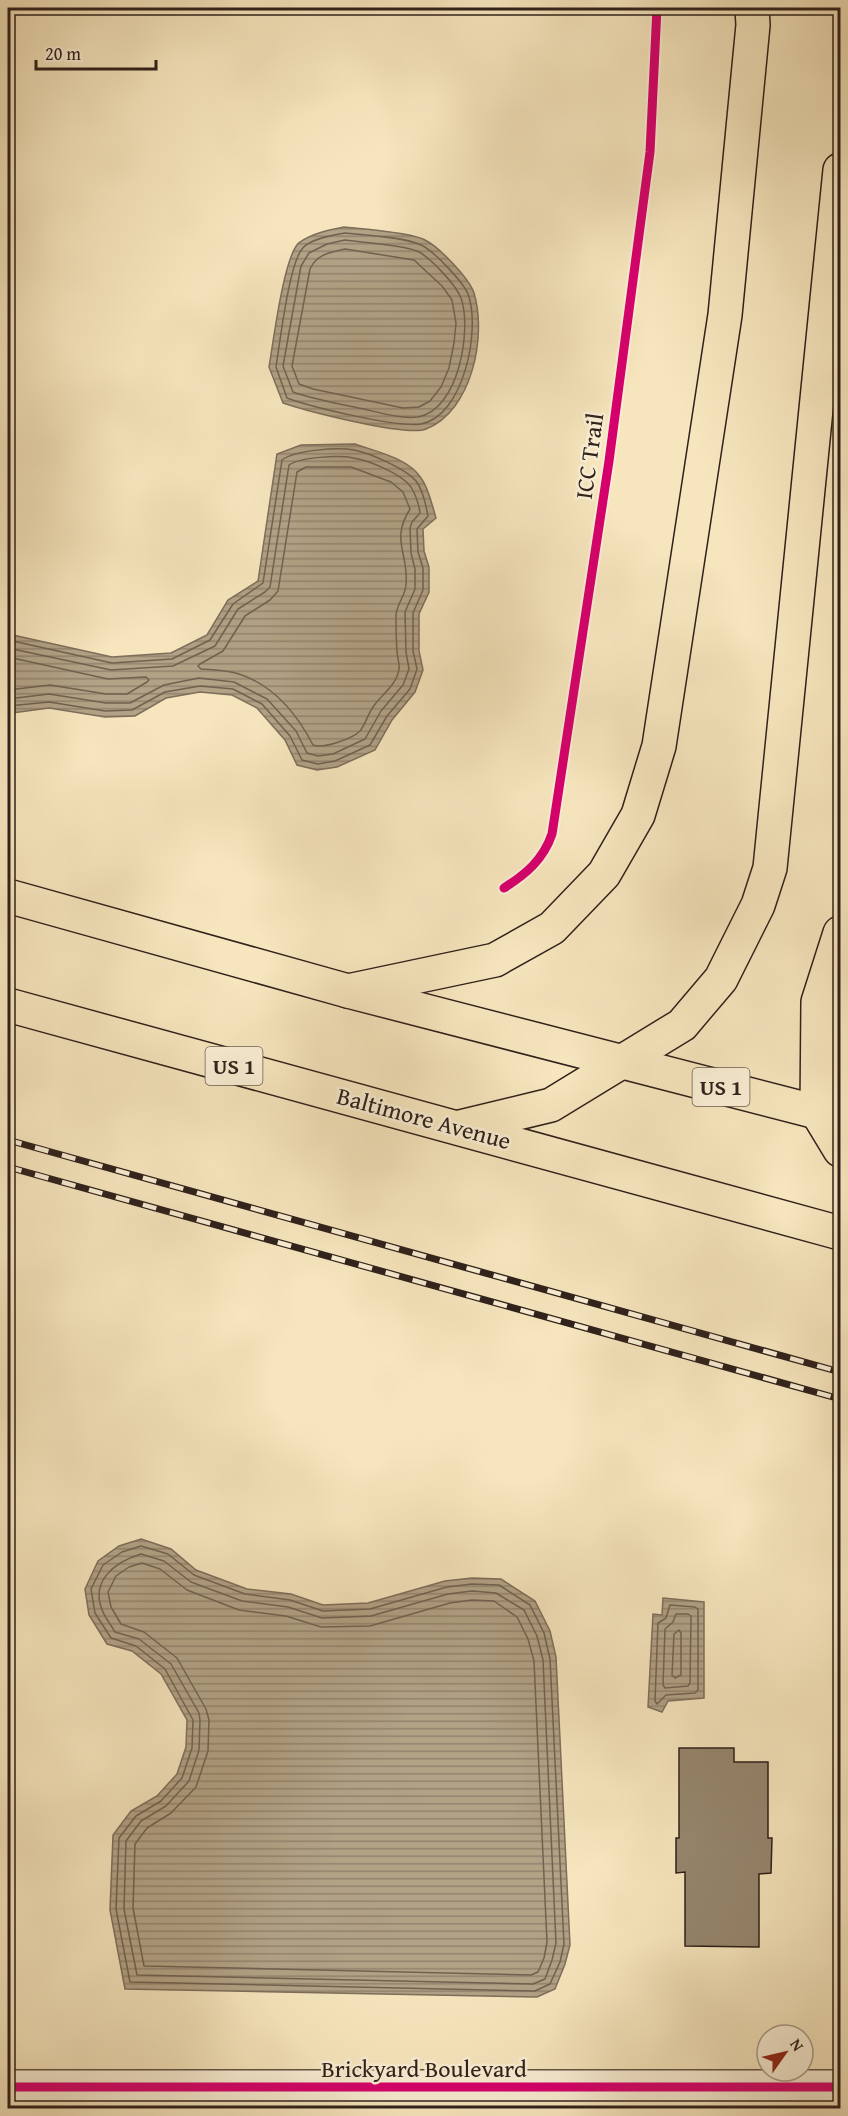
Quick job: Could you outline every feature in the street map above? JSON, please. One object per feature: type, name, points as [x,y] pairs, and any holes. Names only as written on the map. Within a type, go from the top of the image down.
[{"type":"main road","points":[[348,991],[495,960],[552,928],[604,874],[638,815],[659,746],[725,315],[753,24],[752,8]]},
{"type":"main road","points":[[460,1127],[551,1105],[682,1025],[721,979],[758,905],[770,867],[840,170]]},
{"type":"main road","name":"US 1","points":[[8,896],[348,991],[829,1115]]},
{"type":"main road","points":[[840,933],[818,1002],[829,1115],[840,1150]]},
{"type":"main road","name":"Baltimore Avenue","points":[[8,1005],[840,1233]]},
{"type":"street","name":"Brickyard Boulevard","points":[[8,2087],[80,2098],[280,2098],[840,2087]]},
{"type":"water","points":[[344,227],[398,233],[425,240],[453,264],[474,293],[478,310],[478,330],[477,350],[472,370],[455,406],[442,420],[426,429],[415,431],[378,426],[283,403],[269,367],[280,300],[289,263],[294,249],[300,242],[316,234]]},
{"type":"water","points":[[355,444],[391,456],[415,471],[426,487],[436,518],[423,529],[424,551],[429,567],[429,592],[419,614],[419,651],[423,670],[415,692],[392,720],[375,750],[337,767],[317,770],[297,765],[285,740],[257,708],[232,695],[200,692],[166,698],[135,716],[105,717],[49,708],[8,712],[8,634],[112,657],[171,653],[207,635],[228,600],[258,581],[277,454],[301,445]]},
{"type":"water","points":[[141,1539],[171,1549],[196,1570],[247,1589],[291,1594],[323,1605],[368,1603],[445,1581],[472,1578],[501,1579],[535,1601],[550,1631],[556,1657],[570,1945],[555,1989],[537,1997],[125,1989],[110,1910],[113,1835],[131,1811],[157,1796],[177,1774],[186,1747],[187,1720],[161,1674],[132,1651],[107,1644],[89,1615],[85,1589],[98,1561],[119,1546]]},
{"type":"water","points":[[663,1598],[704,1602],[704,1698],[668,1701],[662,1712],[648,1707],[653,1614],[662,1615]]},
{"type":"building","points":[[679,1748],[734,1748],[734,1762],[768,1762],[768,1838],[772,1838],[771,1873],[759,1874],[759,1947],[685,1946],[685,1872],[676,1873],[676,1838],[679,1838]]},
{"type":"railway","points":[[8,1140],[840,1372]]},
{"type":"railway","points":[[8,1167],[840,1399]]},
{"type":"cycle path","name":"ICC Trail","points":[[504,888],[533,866],[544,851],[552,834],[609,461],[650,152],[657,8]]},
{"type":"cycle path","points":[[8,2087],[840,2087]]}]
